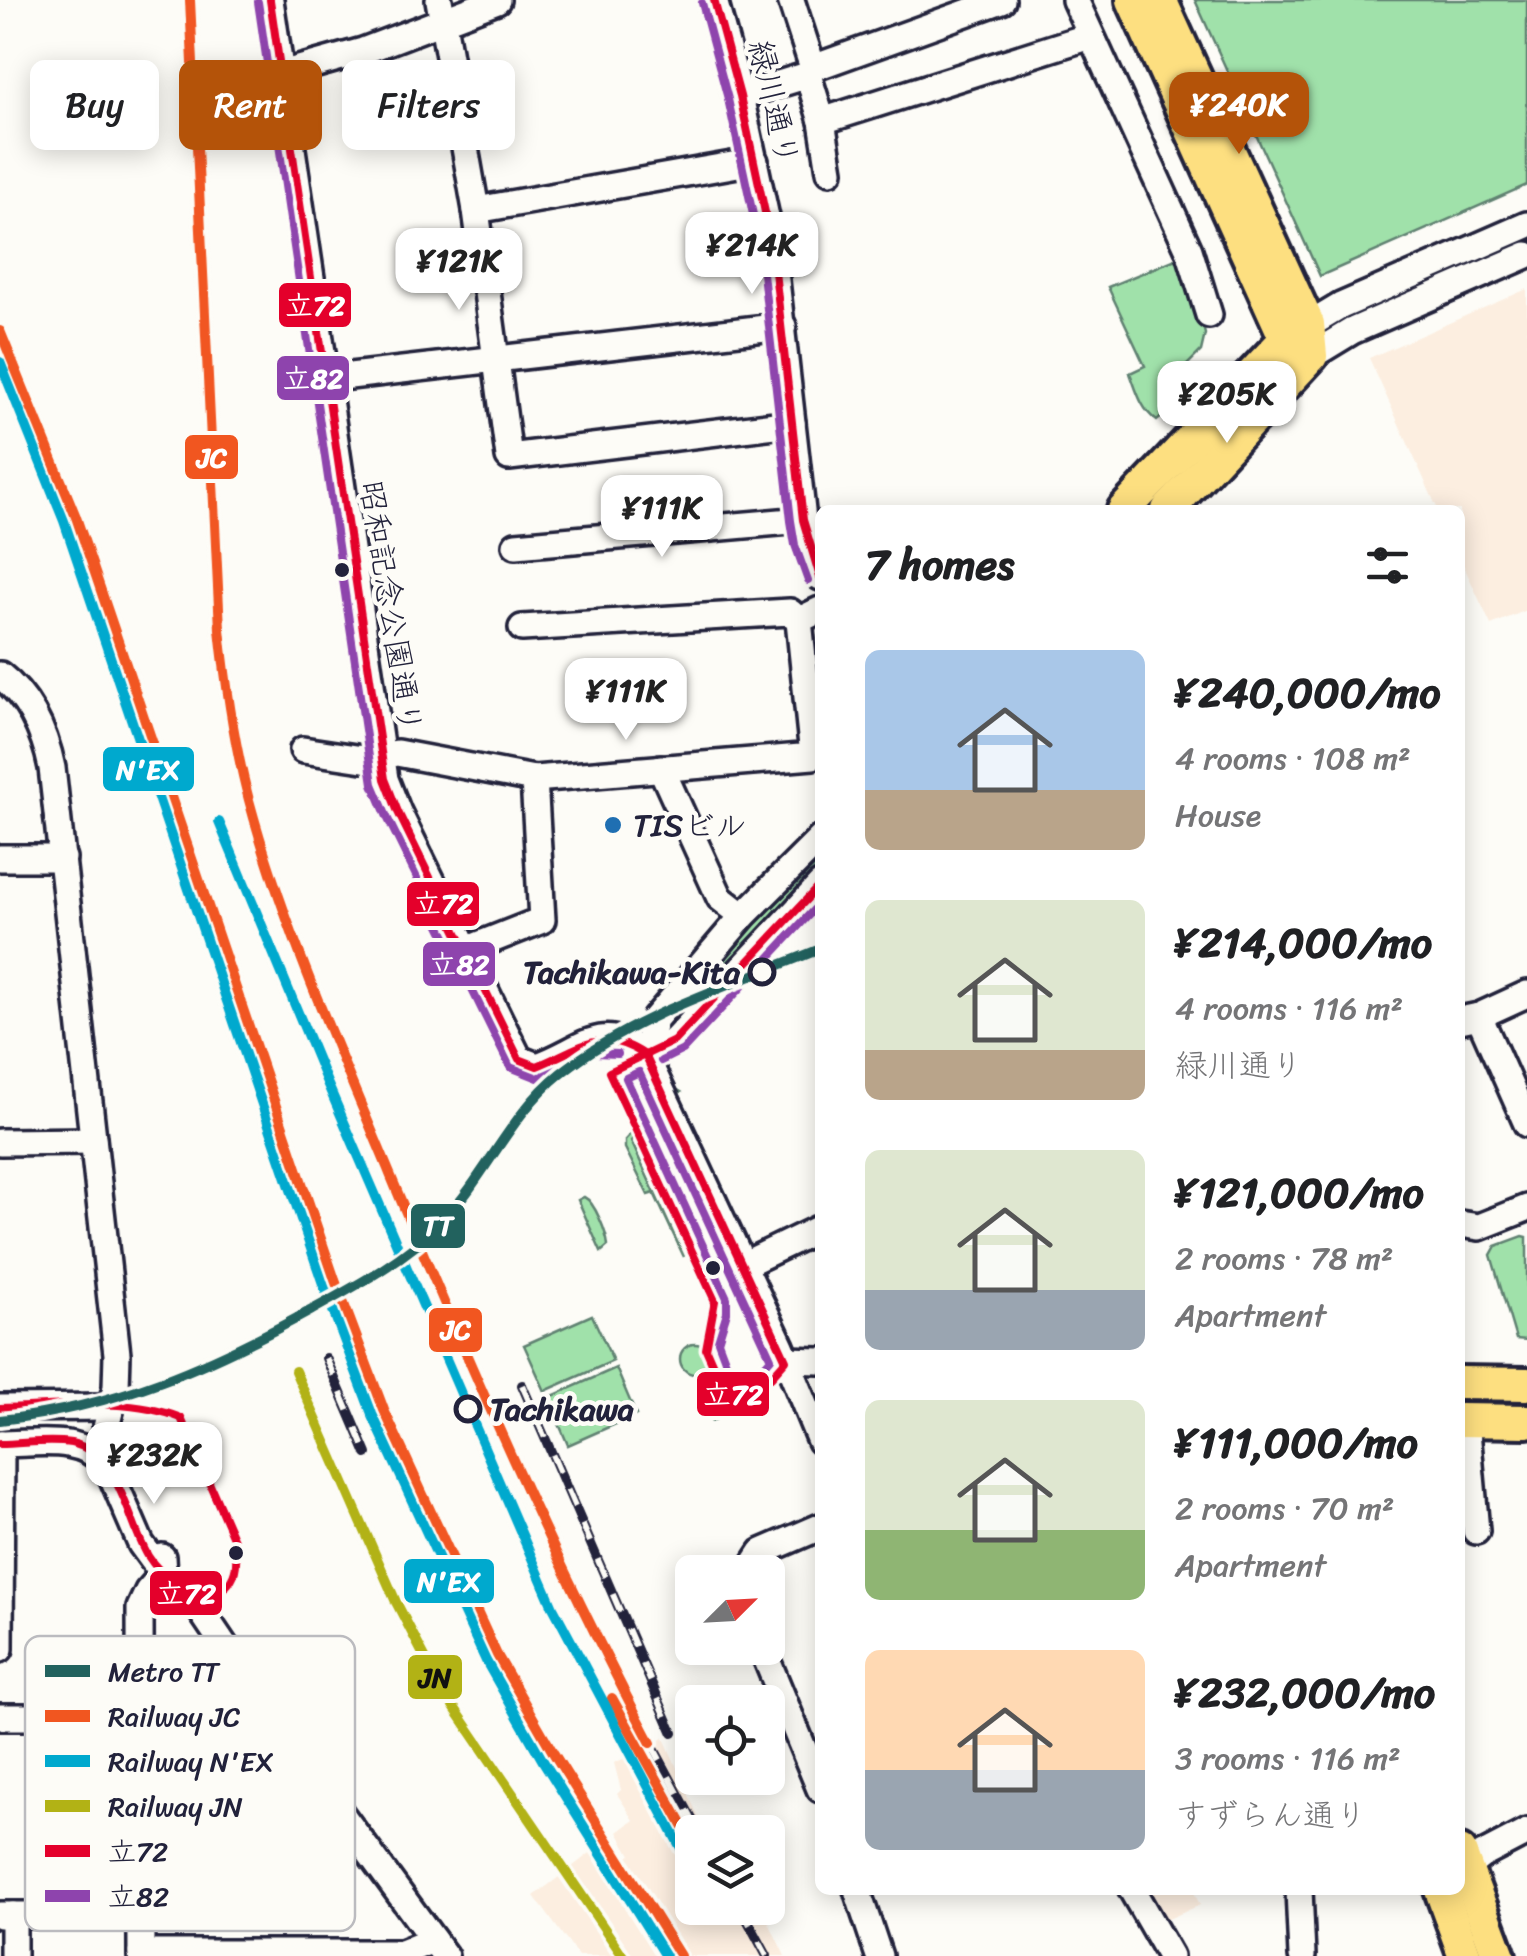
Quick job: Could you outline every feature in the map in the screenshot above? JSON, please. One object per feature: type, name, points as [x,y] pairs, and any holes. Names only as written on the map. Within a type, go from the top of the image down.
[{"type":"main road","points":[[1133,0],[1302,340]]},
{"type":"main road","points":[[1160,0],[1302,340]]},
{"type":"main road","points":[[1129,505],[1302,340]]},
{"type":"main road","points":[[1172,505],[1302,340]]},
{"type":"main road","points":[[1465,1383],[1527,1384]]},
{"type":"main road","points":[[1465,1420],[1527,1421]]},
{"type":"main road","points":[[1465,1887],[1499,1956]]},
{"type":"main road","points":[[1459,1895],[1465,1956]]},
{"type":"street","name":"昭和記念公園通り","points":[[270,0],[279,60]]},
{"type":"street","points":[[322,62],[363,51],[440,11],[498,0]]},
{"type":"street","name":"緑川通り","points":[[714,0],[755,161],[783,326],[803,520],[815,564]]},
{"type":"street","points":[[791,0],[822,121],[830,170]]},
{"type":"street","points":[[740,96],[1002,0]]},
{"type":"street","points":[[1075,0],[1190,250],[1208,315]]},
{"type":"street","points":[[440,11],[476,210],[509,456],[792,423]]},
{"type":"street","points":[[822,121],[1090,36]]},
{"type":"street","name":"昭和記念公園通り","points":[[292,150],[385,779],[519,1059],[526,1064],[543,1064],[602,1037],[619,1038],[644,1055]]},
{"type":"street","points":[[476,210],[755,161]]},
{"type":"street","points":[[1302,340],[1342,306],[1527,225]]},
{"type":"street","points":[[1302,340],[1352,332],[1527,255]]},
{"type":"street","points":[[324,379],[783,326]]},
{"type":"street","points":[[516,545],[803,520]]},
{"type":"street","points":[[303,750],[363,760],[397,753],[534,779],[813,756],[810,615],[790,612],[522,628]]},
{"type":"street","points":[[0,675],[26,704],[48,747],[117,1354],[112,1432],[122,1469],[164,1560],[163,1574],[140,1608],[140,1636]]},
{"type":"street","points":[[662,768],[720,898],[742,916]]},
{"type":"street","points":[[466,950],[542,920],[534,779]]},
{"type":"street","points":[[810,1394],[786,1360],[644,1055],[655,1020],[742,916],[815,844]]},
{"type":"street","points":[[0,858],[63,858]]},
{"type":"street","points":[[644,1055],[674,1040],[815,889]]},
{"type":"street","points":[[1527,994],[1469,1018],[1527,1124]]},
{"type":"street","points":[[0,1142],[93,1141]]},
{"type":"street","points":[[1465,1225],[1479,1227],[1527,1208]]},
{"type":"street","points":[[743,1265],[815,1230]]},
{"type":"street","points":[[786,1360],[815,1362]]},
{"type":"street","points":[[0,1408],[112,1408]]},
{"type":"street","points":[[112,1408],[102,1444],[141,1544],[163,1574],[186,1590],[217,1636]]},
{"type":"street","points":[[1465,1437],[1476,1531]]},
{"type":"street","points":[[0,1649],[0,1444],[72,1443],[98,1454],[107,1465]]},
{"type":"street","points":[[760,1555],[815,1528]]},
{"type":"street","points":[[772,1665],[810,1733],[815,1761]]},
{"type":"street","points":[[1465,1866],[1527,1832]]},
{"type":"street","points":[[141,1955],[401,1953],[439,1948],[355,1833]]},
{"type":"street","points":[[859,1895],[879,1956]]},
{"type":"street","points":[[1135,1895],[1170,1956]]},
{"type":"street","points":[[1297,1953],[1299,1895]]},
{"type":"street","points":[[6,1915],[13,1956]]},
{"type":"shaded area","points":[[1527,289],[1527,610],[1491,625],[1465,569],[1465,505],[1436,505],[1369,358]]},
{"type":"shaded area","points":[[664,1738],[675,1763],[675,1795],[689,1795],[698,1815],[675,1815],[675,1820],[639,1752]]},
{"type":"shaded area","points":[[632,1755],[669,1825],[675,1822],[675,1925],[770,1925],[785,1956],[578,1956],[534,1896],[611,1837],[624,1858],[631,1855],[618,1832],[634,1820],[617,1794],[621,1790],[614,1763]]},
{"type":"shaded area","points":[[1140,1895],[1195,1895],[1200,1905],[1157,1924]]},
{"type":"green space","points":[[1195,0],[1527,0],[1527,185],[1320,276]]},
{"type":"green space","points":[[1183,256],[1205,334],[1201,351],[1181,371],[1177,404],[1157,421],[1143,406],[1135,387],[1130,373],[1145,366],[1108,287]]},
{"type":"green space","points":[[815,867],[815,871],[670,1025],[666,1021],[766,912]]},
{"type":"green space","points":[[673,1087],[681,1092],[667,1099],[631,1141],[684,1257],[654,1193],[648,1195],[625,1148],[625,1140]]},
{"type":"green space","points":[[584,1197],[596,1212],[605,1234],[608,1246],[601,1252],[578,1200]]},
{"type":"green space","points":[[1527,1237],[1527,1340],[1516,1339],[1491,1255],[1496,1246]]},
{"type":"green space","points":[[592,1315],[613,1361],[545,1391],[524,1345]]},
{"type":"green space","points":[[695,1344],[706,1348],[710,1359],[706,1370],[695,1374],[684,1370],[680,1359],[684,1348]]},
{"type":"green space","points":[[616,1368],[636,1415],[568,1445],[548,1398]]},
{"type":"green space","points":[[749,1386],[755,1401],[712,1421],[713,1409],[739,1399]]},
{"type":"railway","points":[[326,1358],[367,1454]]},
{"type":"railway","points":[[522,1385],[673,1733]]},
{"type":"railway","points":[[651,1743],[690,1815]]},
{"type":"railway","points":[[750,1925],[767,1956]]},
{"type":"metro line","name":"TT","points":[[0,1420],[84,1405],[162,1381],[237,1349],[347,1291],[397,1259],[443,1221],[513,1125],[561,1073],[653,1017],[815,951]]},
{"type":"rail line","name":"JC","points":[[190,0],[220,629],[231,715],[249,800],[314,989],[451,1318],[546,1533],[651,1743]]},
{"type":"rail line","name":"JC","points":[[0,331],[76,517],[335,1280],[384,1410],[497,1655],[680,1956]]},
{"type":"rail line","name":"N'EX","points":[[0,362],[64,521],[323,1284],[372,1414],[486,1661],[543,1761],[665,1956]]},
{"type":"rail line","name":"N'EX","points":[[219,822],[553,1607],[675,1837]]},
{"type":"rail line","name":"JN","points":[[295,1371],[396,1602],[439,1685],[623,1956]]},
{"type":"rail line","name":"JC","points":[[612,1698],[677,1815]]},
{"type":"transit line","name":"立72","points":[[270,0],[385,779],[519,1059],[537,1066],[578,1047],[602,1041],[629,1046],[645,1055]]},
{"type":"transit line","name":"立72","points":[[714,0],[740,96],[772,245],[803,520],[815,560]]},
{"type":"transit line","name":"立82","points":[[258,2],[373,784],[510,1067],[538,1078],[595,1053],[618,1054]]},
{"type":"transit line","name":"立82","points":[[702,3],[728,99],[760,247],[791,521],[808,581]]},
{"type":"transit line","name":"立72","points":[[645,1055],[674,1041],[815,890]]},
{"type":"transit line","name":"立82","points":[[661,1061],[683,1050],[815,908]]},
{"type":"transit line","name":"立72","points":[[645,1055],[786,1360],[770,1378],[727,1397],[706,1349],[715,1301],[609,1072],[645,1055]]},
{"type":"transit line","name":"立82","points":[[639,1072],[771,1358],[762,1368],[733,1381],[718,1341],[727,1298],[626,1078],[639,1072]]},
{"type":"transit line","name":"立72","points":[[0,1408],[115,1405],[181,1418],[234,1540],[235,1573],[226,1587],[198,1606],[148,1556],[120,1490],[101,1460],[88,1449],[62,1442],[0,1444]]},
{"type":"place","name":"TISビル","points":[[613,825]]},
{"type":"place","name":"Tachikawa-Kita","points":[[762,972]]},
{"type":"place","name":"Tachikawa","points":[[468,1409]]}]
